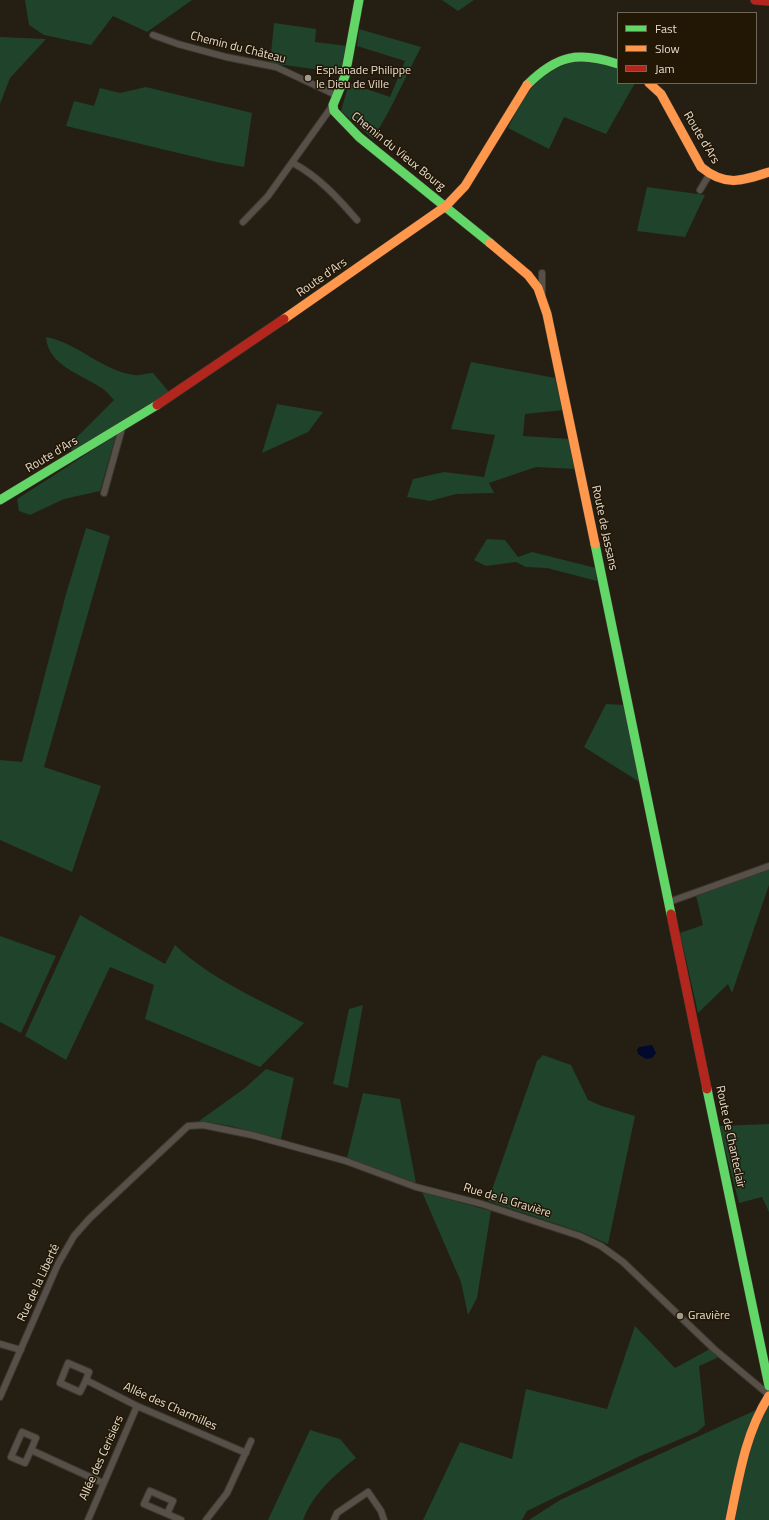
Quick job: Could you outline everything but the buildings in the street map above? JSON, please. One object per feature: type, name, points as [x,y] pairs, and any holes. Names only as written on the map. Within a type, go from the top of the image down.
[{"type":"street","points":[[243,222],[268,196],[293,163],[338,96],[345,76],[359,0]]},
{"type":"street","points":[[755,0],[769,1]]},
{"type":"street","name":"Chemin du Château","points":[[153,35],[178,44],[226,57],[276,68],[338,96]]},
{"type":"street","name":"Route d'Ars","points":[[0,500],[122,428],[176,394],[446,206],[465,186],[514,104],[537,74],[555,61],[570,57],[593,56],[617,64]]},
{"type":"street","name":"Route d'Ars","points":[[650,84],[660,94],[701,167],[709,175],[717,179],[731,182],[745,180],[769,172]]},
{"type":"street","name":"Chemin du Vieux Bourg","points":[[333,105],[334,111],[338,117],[359,136],[446,206]]},
{"type":"street","points":[[293,163],[309,172],[332,192],[357,220]]},
{"type":"street","points":[[700,190],[709,175]]},
{"type":"street","name":"Route de Jassans","points":[[446,206],[528,276],[538,288],[547,314],[669,898]]},
{"type":"street","points":[[541,298],[542,273]]},
{"type":"street","points":[[104,493],[122,428]]},
{"type":"street","points":[[669,898],[769,866]]},
{"type":"street","name":"Route de Chanteclair","points":[[669,898],[769,1386]]},
{"type":"street","name":"Rue de la Gravière","points":[[188,1126],[203,1125],[259,1137],[346,1161],[416,1187],[482,1204],[585,1238],[601,1246],[623,1262],[714,1349],[769,1396]]},
{"type":"street","name":"Rue de la Liberté","points":[[1,1394],[58,1264],[74,1236],[90,1218],[188,1126]]},
{"type":"street","points":[[0,1344],[21,1350]]},
{"type":"street","points":[[68,1363],[89,1372],[86,1380],[80,1392],[60,1383],[68,1363]]},
{"type":"street","name":"Allée des Charmilles","points":[[86,1380],[137,1406],[246,1453]]},
{"type":"street","points":[[730,1520],[750,1430],[769,1396]]},
{"type":"street","name":"Allée des Cerisiers","points":[[88,1520],[137,1406]]},
{"type":"street","points":[[22,1432],[36,1438],[31,1450],[25,1463],[11,1457],[22,1432]]},
{"type":"street","points":[[206,1520],[227,1493],[251,1442]]},
{"type":"street","points":[[31,1450],[103,1483]]},
{"type":"street","points":[[167,1514],[173,1501],[150,1491],[144,1504],[167,1514],[181,1520]]},
{"type":"street","points":[[334,1520],[337,1513],[368,1492],[381,1512],[384,1520]]},
{"type":"green space","points":[[25,0],[192,0],[147,32],[113,16],[91,45],[44,35],[29,25]]},
{"type":"green space","points":[[442,0],[474,0],[458,11]]},
{"type":"green space","points":[[274,23],[316,29],[315,42],[348,46],[342,73],[270,63]]},
{"type":"green space","points":[[359,29],[421,47],[389,111],[373,139],[341,111],[349,83],[390,97],[405,61],[357,46]]},
{"type":"green space","points":[[0,37],[46,39],[10,78],[0,104]]},
{"type":"green space","points":[[580,60],[603,64],[617,69],[617,84],[634,84],[606,134],[564,117],[549,149],[508,128],[521,103],[535,84],[553,70]]},
{"type":"green space","points":[[146,87],[252,113],[244,167],[216,162],[66,126],[74,101],[94,106],[100,88],[120,93]]},
{"type":"green space","points":[[647,187],[705,195],[685,237],[637,231]]},
{"type":"green space","points":[[46,337],[69,345],[111,368],[122,372],[136,375],[153,373],[170,393],[73,452],[68,446],[114,400],[102,388],[66,368],[59,362],[52,355],[48,347]]},
{"type":"green space","points":[[471,362],[555,378],[564,410],[525,414],[523,436],[570,439],[576,469],[536,467],[489,483],[494,493],[456,494],[430,501],[407,497],[413,479],[444,472],[484,477],[495,435],[451,429]]},
{"type":"green space","points":[[277,404],[323,412],[308,432],[262,453]]},
{"type":"green space","points":[[116,435],[100,491],[64,499],[30,515],[19,511],[17,499]]},
{"type":"green space","points":[[86,528],[110,536],[44,767],[101,786],[72,872],[0,840],[0,760],[22,762],[66,594]]},
{"type":"green space","points":[[487,539],[505,540],[518,557],[532,552],[596,568],[597,581],[547,568],[526,567],[516,562],[486,566],[474,560]]},
{"type":"green space","points":[[606,704],[624,705],[641,783],[584,747]]},
{"type":"green space","points":[[769,868],[769,885],[732,993],[728,984],[698,1013],[680,933],[703,925],[696,895]]},
{"type":"green space","points":[[80,915],[165,964],[175,945],[220,979],[304,1023],[260,1067],[145,1019],[154,985],[110,967],[66,1060],[25,1036]]},
{"type":"green space","points":[[0,936],[56,956],[21,1033],[0,1022]]},
{"type":"green space","points":[[363,1005],[348,1088],[333,1084],[349,1009]]},
{"type":"green space","points":[[543,1055],[571,1065],[588,1100],[635,1116],[608,1244],[581,1232],[488,1201],[537,1061]]},
{"type":"green space","points":[[266,1069],[294,1078],[281,1139],[231,1126],[199,1121],[245,1088]]},
{"type":"green space","points":[[363,1093],[400,1099],[416,1183],[347,1158]]},
{"type":"green space","points":[[769,1124],[769,1212],[762,1197],[739,1203],[719,1126]]},
{"type":"green space","points":[[422,1192],[491,1211],[477,1298],[468,1315],[461,1282]]},
{"type":"green space","points":[[635,1326],[675,1368],[710,1349],[719,1357],[699,1366],[705,1425],[697,1432],[640,1456],[527,1511],[522,1520],[423,1520],[460,1442],[512,1459],[526,1389],[607,1409]]},
{"type":"green space","points":[[769,1404],[769,1520],[529,1520],[560,1500]]},
{"type":"green space","points":[[310,1430],[340,1439],[356,1458],[340,1471],[318,1493],[303,1520],[268,1520]]},
{"type":"water","points":[[652,1045],[656,1053],[652,1058],[646,1059],[638,1054],[637,1050],[639,1047]]},
{"type":"traffic: fast","points":[[359,0],[345,76],[333,105],[334,111],[359,137],[490,243]]},
{"type":"traffic: fast","points":[[527,85],[548,67],[569,58],[591,58],[617,64]]},
{"type":"traffic: fast","points":[[0,500],[157,405]]},
{"type":"traffic: fast","points":[[595,544],[671,914]]},
{"type":"traffic: fast","points":[[707,1089],[769,1386]]},
{"type":"traffic: slow","points":[[650,84],[661,94],[701,167],[726,180],[742,180],[769,172]]},
{"type":"traffic: slow","points":[[284,319],[446,206],[465,186],[527,85]]},
{"type":"traffic: slow","points":[[490,243],[528,275],[538,288],[547,314],[595,544]]},
{"type":"traffic: slow","points":[[730,1520],[748,1441],[754,1425],[769,1396]]},
{"type":"traffic: jam","points":[[755,0],[769,1]]},
{"type":"traffic: jam","points":[[157,405],[284,319]]},
{"type":"traffic: jam","points":[[671,914],[707,1089]]},
{"type":"place","name":"Esplanade Philippe le Dieu de Ville","points":[[308,78]]},
{"type":"place","name":"Gravière","points":[[680,1316]]}]
